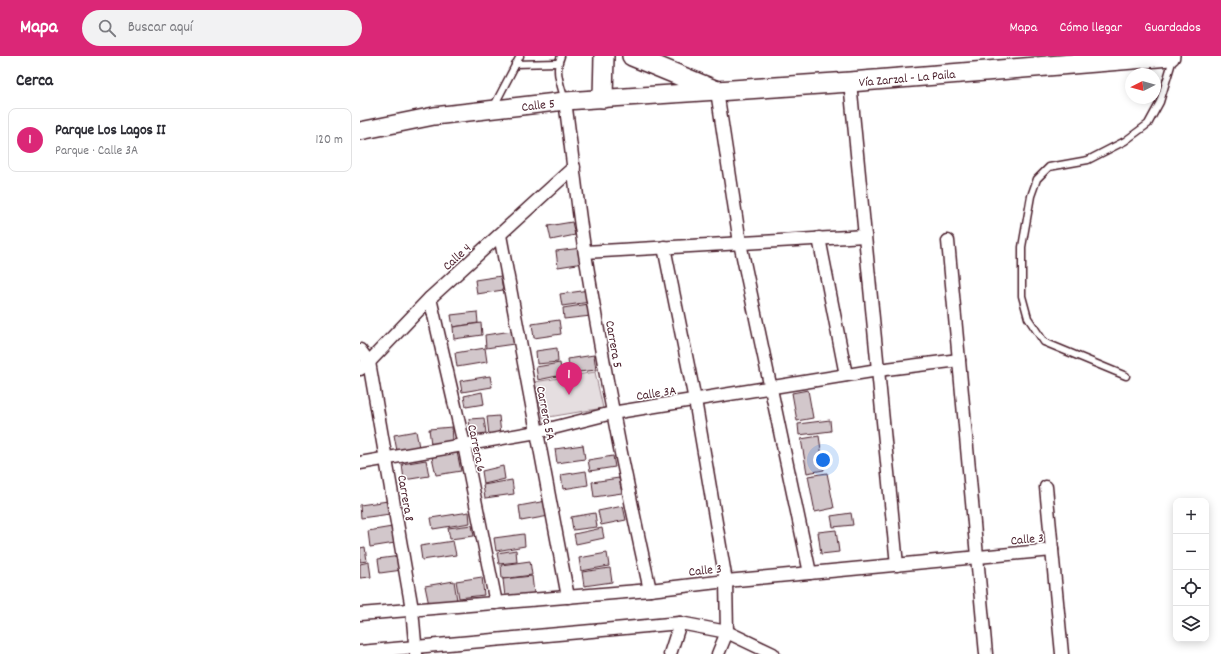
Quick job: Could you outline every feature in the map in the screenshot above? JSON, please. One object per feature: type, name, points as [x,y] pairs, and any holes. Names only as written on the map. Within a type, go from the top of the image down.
[{"type":"main road","points":[[603,98],[604,56]]},
{"type":"main road","points":[[632,56],[717,91]]},
{"type":"main road","name":"Vía Zarzal - La Paila","points":[[717,91],[850,82],[1170,56]]},
{"type":"main road","name":"Calle 5","points":[[360,131],[434,116],[492,109],[565,101],[717,91]]},
{"type":"street","points":[[850,82],[897,565]]},
{"type":"street","points":[[717,91],[740,243],[810,573]]},
{"type":"street","name":"Carrera 5","points":[[565,101],[585,252],[612,413],[650,590]]},
{"type":"street","name":"Calle 4","points":[[365,366],[430,298],[574,167]]},
{"type":"street","name":"Carrera 5A","points":[[500,235],[568,597]]},
{"type":"street","points":[[585,252],[865,236]]},
{"type":"street","points":[[819,238],[846,376]]},
{"type":"street","points":[[948,242],[986,654]]},
{"type":"street","points":[[664,248],[695,400],[726,581],[727,632],[718,654]]},
{"type":"street","name":"Carrera 6","points":[[430,298],[464,445],[496,604]]},
{"type":"street","name":"Carrera 8","points":[[360,350],[386,459],[412,609],[416,651]]},
{"type":"street","name":"Calle 3A","points":[[360,464],[537,432],[612,413],[878,370],[959,360]]},
{"type":"street","points":[[1046,487],[1062,654]]},
{"type":"street","name":"Calle 3","points":[[360,614],[496,604],[650,590],[726,581],[1052,550]]},
{"type":"street","points":[[670,654],[680,623]]},
{"type":"street","points":[[360,652],[416,651],[680,623],[727,632],[773,654]]},
{"type":"lane","points":[[492,109],[520,56]]},
{"type":"lane","points":[[561,56],[557,63],[557,74],[565,101]]},
{"type":"lane","points":[[1126,376],[1044,342],[1028,318],[1022,296],[1022,247],[1031,196],[1037,179],[1049,166],[1088,160],[1125,141],[1148,124],[1160,102],[1174,56]]},
{"type":"lane","points":[[515,64],[557,63]]},
{"type":"shaded area","points":[[595,372],[603,408],[543,418],[535,382]]},
{"type":"building","points":[[572,222],[575,235],[551,240],[548,226]]},
{"type":"building","points":[[582,248],[584,263],[558,267],[556,251]]},
{"type":"building","points":[[501,276],[503,290],[477,294],[475,280]]},
{"type":"building","points":[[589,290],[590,302],[562,306],[560,294]]},
{"type":"building","points":[[589,304],[591,316],[564,319],[563,308]]},
{"type":"building","points":[[477,312],[478,323],[453,327],[451,315]]},
{"type":"building","points":[[559,320],[561,334],[534,338],[532,324]]},
{"type":"building","points":[[481,323],[482,335],[454,339],[453,327]]},
{"type":"building","points":[[512,331],[514,344],[486,348],[485,335]]},
{"type":"building","points":[[485,348],[487,362],[457,367],[455,353]]},
{"type":"building","points":[[557,348],[558,362],[537,364],[536,351]]},
{"type":"building","points":[[594,355],[596,370],[570,373],[568,359]]},
{"type":"building","points":[[560,363],[562,375],[538,380],[536,367]]},
{"type":"building","points":[[490,376],[492,387],[462,392],[460,381]]},
{"type":"building","points":[[808,390],[813,418],[797,421],[792,393]]},
{"type":"building","points":[[482,392],[484,404],[466,407],[464,396]]},
{"type":"building","points":[[499,416],[501,434],[489,435],[487,417]]},
{"type":"building","points":[[484,418],[486,433],[471,435],[469,419]]},
{"type":"building","points":[[830,420],[831,431],[799,435],[798,424]]},
{"type":"building","points":[[452,427],[453,441],[431,444],[429,429]]},
{"type":"building","points":[[416,431],[419,447],[397,451],[394,435]]},
{"type":"building","points":[[819,436],[824,470],[807,473],[801,439]]},
{"type":"building","points":[[583,445],[585,459],[557,463],[555,449]]},
{"type":"building","points":[[457,452],[461,471],[436,475],[432,457]]},
{"type":"building","points":[[613,456],[615,467],[590,471],[588,460]]},
{"type":"building","points":[[426,460],[429,476],[404,480],[402,464]]},
{"type":"building","points":[[503,466],[505,479],[484,484],[482,471]]},
{"type":"building","points":[[586,471],[588,485],[563,489],[561,475]]},
{"type":"building","points":[[827,473],[834,508],[815,512],[808,476]]},
{"type":"building","points":[[619,478],[622,493],[594,497],[592,482]]},
{"type":"building","points":[[512,480],[514,494],[485,498],[483,485]]},
{"type":"building","points":[[388,501],[390,514],[361,518],[360,505]]},
{"type":"building","points":[[546,501],[549,516],[521,521],[519,506]]},
{"type":"building","points":[[623,506],[626,520],[601,525],[598,511]]},
{"type":"building","points":[[469,512],[470,523],[433,529],[431,518]]},
{"type":"building","points":[[595,513],[597,527],[573,530],[571,517]]},
{"type":"building","points":[[851,513],[853,525],[833,527],[831,516]]},
{"type":"building","points":[[472,525],[474,536],[450,539],[448,528]]},
{"type":"building","points":[[392,527],[395,543],[370,547],[368,531]]},
{"type":"building","points":[[602,528],[604,538],[576,544],[574,534]]},
{"type":"building","points":[[836,530],[839,552],[821,554],[818,532]]},
{"type":"building","points":[[524,534],[525,546],[496,551],[494,538]]},
{"type":"building","points":[[453,541],[456,555],[422,560],[420,546]]},
{"type":"building","points":[[365,547],[367,561],[360,562],[360,548]]},
{"type":"building","points":[[516,550],[517,562],[499,564],[497,553]]},
{"type":"building","points":[[607,553],[609,566],[581,571],[579,558]]},
{"type":"building","points":[[400,556],[402,570],[380,573],[378,559]]},
{"type":"building","points":[[530,561],[532,575],[502,579],[501,565]]},
{"type":"building","points":[[369,562],[371,577],[360,578],[360,564]]},
{"type":"building","points":[[610,568],[612,582],[584,586],[582,572]]},
{"type":"building","points":[[532,576],[534,594],[505,597],[503,579]]},
{"type":"building","points":[[482,577],[484,595],[459,598],[456,581]]},
{"type":"building","points":[[454,581],[457,600],[429,605],[425,586]]},
{"type":"place","name":"Parque Los Lagos II","points":[[569,395]]}]
